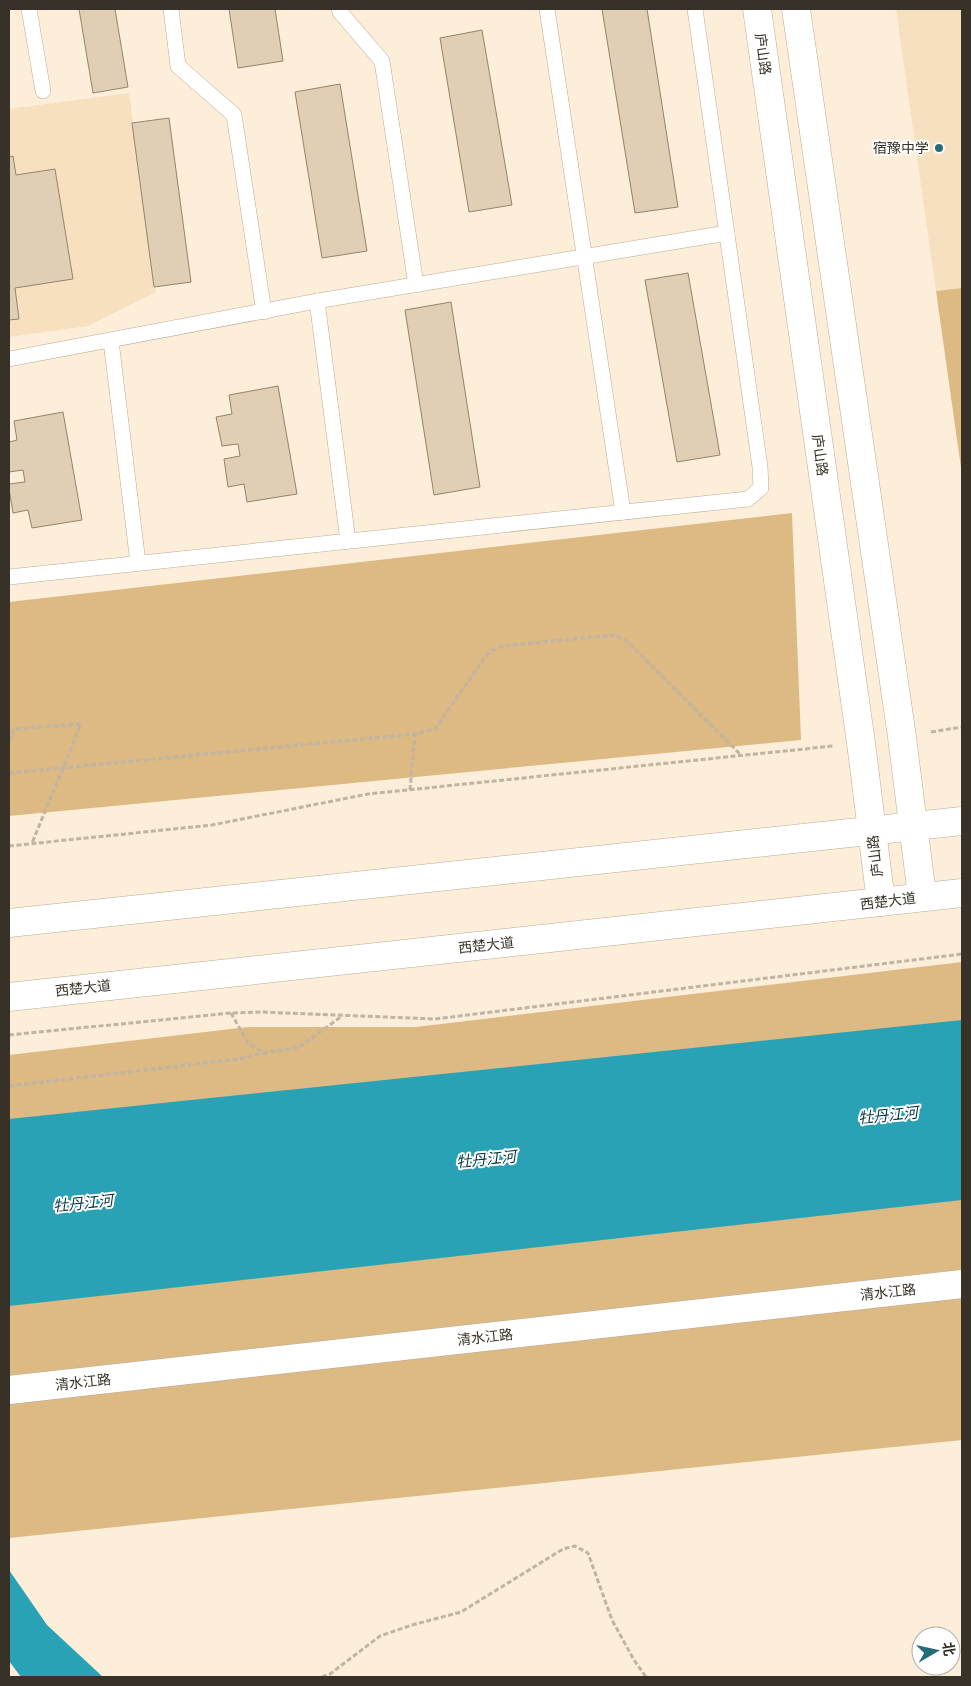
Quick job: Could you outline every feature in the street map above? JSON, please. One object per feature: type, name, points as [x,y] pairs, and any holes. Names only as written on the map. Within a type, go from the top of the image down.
[{"type":"main road","name":"庐山路","points":[[757,9],[861,742],[881,902]]},
{"type":"main road","points":[[796,9],[902,737],[922,896]]},
{"type":"main road","points":[[9,923],[962,821]]},
{"type":"main road","name":"西楚大道","points":[[9,997],[962,893]]},
{"type":"main road","name":"清水江路","points":[[9,1390],[962,1284]]},
{"type":"lane","points":[[29,9],[42,91]]},
{"type":"lane","points":[[171,9],[178,66],[234,116],[264,312]]},
{"type":"lane","points":[[339,9],[382,61],[416,285]]},
{"type":"lane","points":[[547,9],[623,512]]},
{"type":"lane","points":[[9,577],[748,499],[761,488],[760,467],[695,9]]},
{"type":"lane","points":[[9,360],[317,302],[727,233]]},
{"type":"lane","points":[[317,302],[348,541]]},
{"type":"lane","points":[[111,341],[138,563]]},
{"type":"path","points":[[9,773],[415,734],[435,729],[485,657],[493,650],[503,646],[614,635],[625,640],[741,755]]},
{"type":"path","points":[[9,741],[14,729],[81,724],[32,843]]},
{"type":"path","points":[[902,737],[962,727]]},
{"type":"path","points":[[410,790],[415,734]]},
{"type":"path","points":[[9,846],[212,824],[368,794],[861,742]]},
{"type":"path","points":[[9,1035],[231,1013],[261,1012],[435,1019],[962,954]]},
{"type":"path","points":[[231,1013],[248,1043],[263,1053]]},
{"type":"path","points":[[9,1086],[239,1060],[263,1053],[298,1048],[343,1015]]},
{"type":"path","points":[[322,1677],[330,1674],[380,1636],[461,1612],[563,1549],[575,1546],[588,1553],[612,1620],[634,1660],[646,1677]]},
{"type":"shaded area","name":"宿豫中学","points":[[896,9],[962,9],[962,288],[936,291]]},
{"type":"shaded area","points":[[129,93],[156,292],[88,326],[9,337],[9,109]]},
{"type":"shaded area","points":[[962,288],[962,475],[936,291]]},
{"type":"shaded area","points":[[792,513],[801,740],[9,816],[9,602]]},
{"type":"shaded area","points":[[962,962],[962,1440],[9,1538],[9,1055],[248,1027],[416,1027]]},
{"type":"water","name":"牡丹江河","points":[[962,1020],[962,1200],[9,1306],[9,1119]]},
{"type":"water","points":[[9,1570],[47,1625],[103,1677],[21,1677],[9,1661]]},
{"type":"building","points":[[79,9],[115,9],[128,87],[93,93]]},
{"type":"building","points":[[229,9],[275,9],[283,61],[238,68]]},
{"type":"building","points":[[602,9],[647,9],[678,207],[635,213]]},
{"type":"building","points":[[482,30],[512,205],[469,212],[440,38]]},
{"type":"building","points":[[340,84],[367,251],[322,258],[295,92]]},
{"type":"building","points":[[169,118],[191,282],[154,287],[132,123]]},
{"type":"building","points":[[13,156],[16,175],[55,169],[73,279],[15,288],[19,319],[9,320],[9,157]]},
{"type":"building","points":[[688,273],[720,455],[677,462],[645,280]]},
{"type":"building","points":[[451,302],[480,487],[434,495],[405,310]]},
{"type":"building","points":[[278,386],[297,494],[247,502],[244,484],[228,487],[224,459],[240,456],[238,444],[222,446],[216,417],[232,414],[229,395]]},
{"type":"building","points":[[63,412],[82,520],[32,528],[28,510],[13,513],[9,484],[25,482],[23,470],[9,472],[9,442],[17,440],[14,421]]},
{"type":"place","name":"宿豫中学","points":[[939,148]]}]
